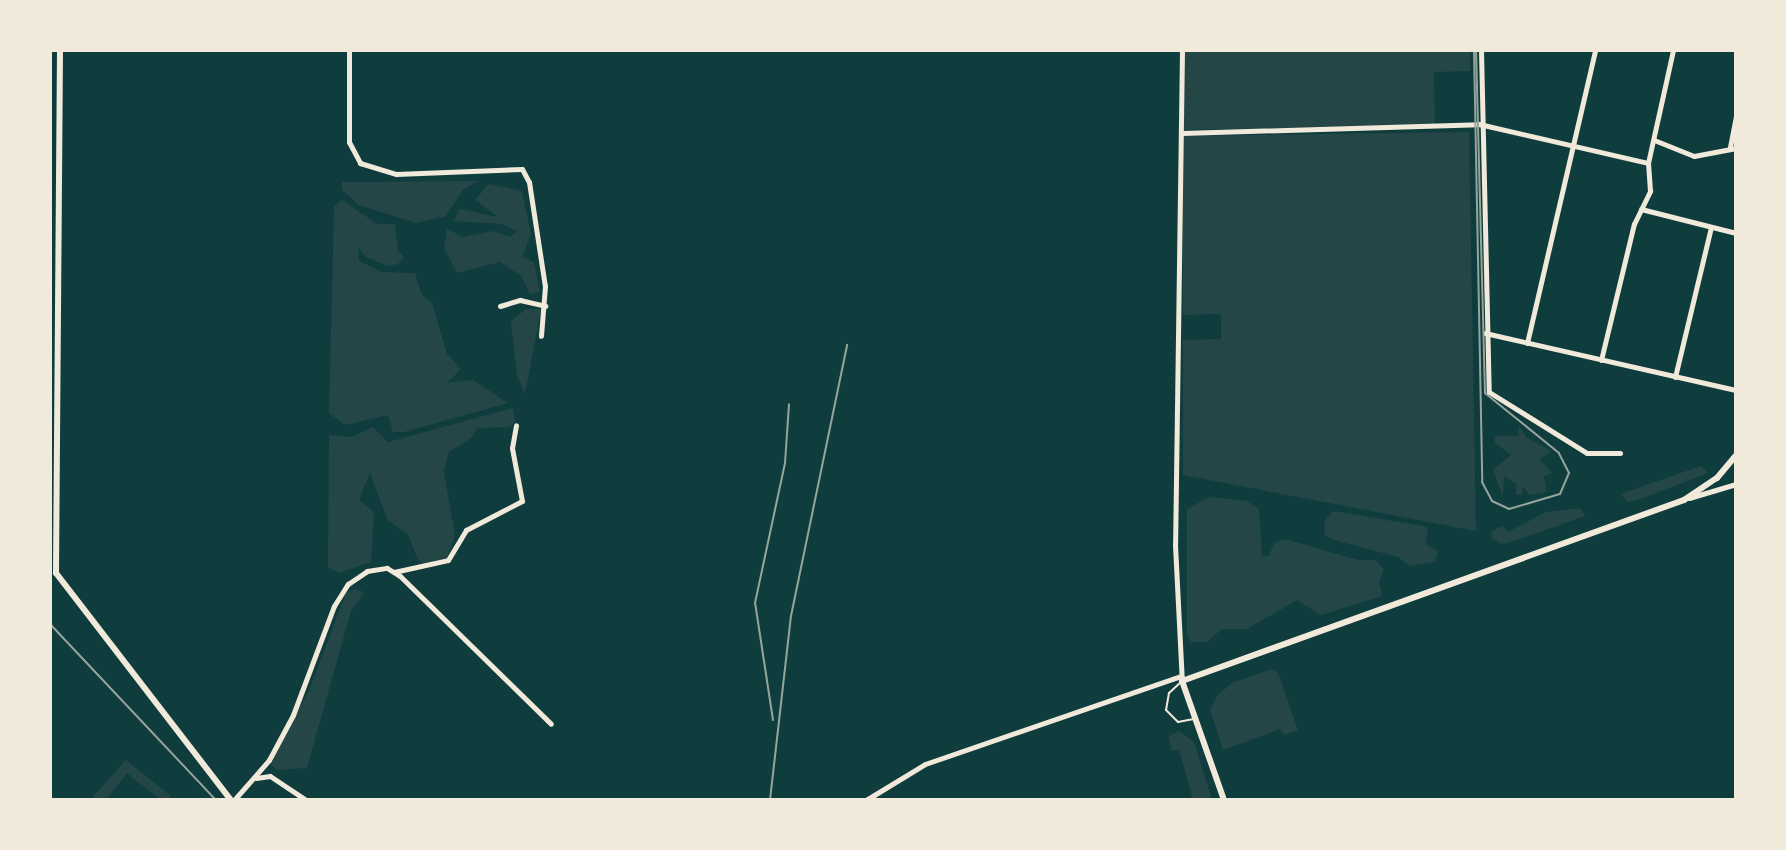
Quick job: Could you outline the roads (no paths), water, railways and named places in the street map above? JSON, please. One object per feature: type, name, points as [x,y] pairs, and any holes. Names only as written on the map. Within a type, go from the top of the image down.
[{"type":"main road","points":[[60,50],[56,573],[232,800]]},
{"type":"main road","points":[[1224,800],[1182,678],[1684,500],[1717,478],[1736,455]]},
{"type":"street","points":[[349,50],[349,142],[360,163],[381,173],[405,174],[522,169],[534,210],[546,307],[541,336]]},
{"type":"street","points":[[866,800],[925,764],[1182,678],[1175,545],[1182,50]]},
{"type":"street","points":[[1481,50],[1479,124],[1487,385],[1495,398],[1587,453],[1620,453]]},
{"type":"street","points":[[1527,343],[1595,50]]},
{"type":"street","points":[[1601,360],[1641,209],[1650,191],[1648,163],[1673,50]]},
{"type":"street","points":[[1654,140],[1694,156],[1733,148],[1736,116]]},
{"type":"street","points":[[1182,133],[1479,124],[1648,163]]},
{"type":"street","points":[[1641,209],[1736,233]]},
{"type":"street","points":[[1675,377],[1711,227]]},
{"type":"street","points":[[500,306],[520,300],[546,307]]},
{"type":"street","points":[[1485,333],[1736,390]]},
{"type":"street","points":[[232,800],[256,778],[306,688],[340,596],[367,571],[393,572],[448,560],[466,530],[522,501],[512,448],[516,425]]},
{"type":"street","points":[[1684,500],[1736,484]]},
{"type":"street","points":[[393,572],[551,724]]},
{"type":"street","points":[[256,778],[270,776],[306,800]]},
{"type":"lane","points":[[1182,678],[1169,693],[1166,710],[1178,722],[1195,718]]},
{"type":"tram line","points":[[1474,50],[1482,482],[1492,501],[1509,509],[1560,494],[1569,473],[1559,453],[1485,393],[1476,50]]},
{"type":"railway","points":[[770,800],[791,616],[847,345]]},
{"type":"railway","points":[[773,720],[755,603],[785,463],[789,404]]},
{"type":"railway","points":[[50,624],[216,800]]}]
